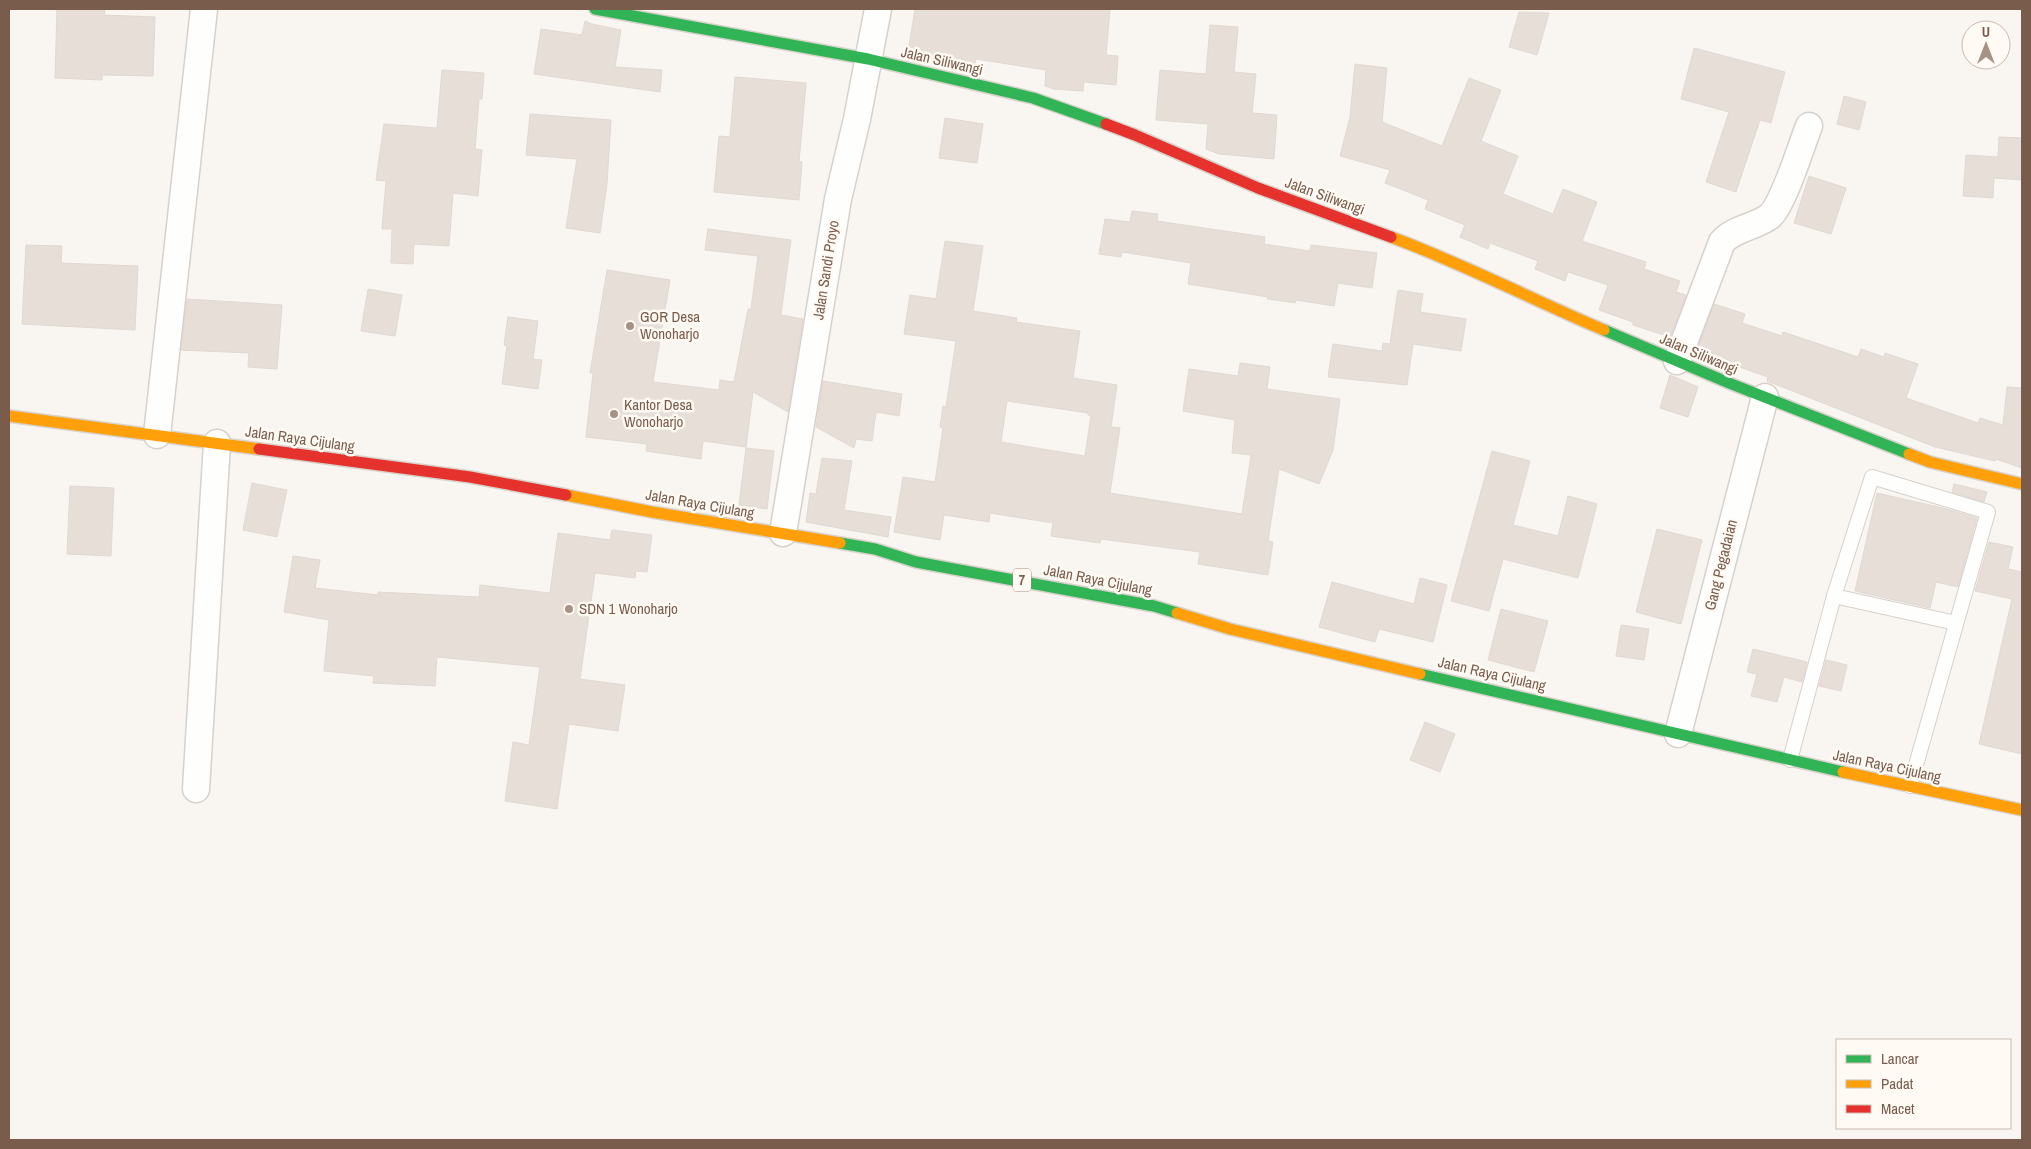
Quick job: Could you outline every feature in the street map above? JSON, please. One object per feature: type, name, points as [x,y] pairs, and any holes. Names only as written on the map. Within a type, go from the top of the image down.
[{"type":"main road","name":"Jalan Siliwangi","points":[[595,9],[868,59],[1033,98],[1135,135],[1258,188],[1433,253],[1538,302],[1765,397],[1930,462],[2022,484]]},
{"type":"main road","name":"Jalan Raya Cijulang","points":[[9,416],[470,477],[652,512],[875,549],[916,562],[1154,606],[1230,629],[1790,760],[2022,810]]},
{"type":"street","points":[[157,435],[204,9]]},
{"type":"street","name":"Jalan Sandi Proyo","points":[[782,534],[838,199],[878,9]]},
{"type":"street","points":[[1676,360],[1722,242],[1730,235],[1763,220],[1775,210],[1809,126]]},
{"type":"street","name":"Gang Pegadaian","points":[[1678,734],[1765,397]]},
{"type":"street","points":[[196,789],[217,443]]},
{"type":"lane","points":[[1790,760],[1834,596],[1872,477],[1988,512],[1910,786]]},
{"type":"lane","points":[[1834,596],[1956,623]]},
{"type":"building","points":[[57,9],[105,9],[104,15],[155,17],[153,76],[102,75],[102,80],[55,78]]},
{"type":"building","points":[[915,9],[1110,9],[1106,55],[1118,56],[1116,85],[1084,82],[1083,91],[1054,89],[1045,86],[1046,70],[976,59],[974,68],[908,52]]},
{"type":"building","points":[[1519,12],[1549,13],[1537,55],[1509,47]]},
{"type":"building","points":[[585,21],[621,30],[615,67],[662,70],[660,92],[534,74],[541,29],[582,35]]},
{"type":"building","points":[[1210,25],[1238,27],[1234,72],[1256,74],[1252,113],[1277,115],[1274,159],[1219,154],[1206,149],[1208,124],[1156,120],[1160,70],[1206,74]]},
{"type":"building","points":[[1694,48],[1785,72],[1771,123],[1760,120],[1736,192],[1706,182],[1729,112],[1681,99]]},
{"type":"building","points":[[1355,64],[1387,68],[1382,122],[1442,146],[1469,78],[1501,90],[1481,141],[1518,156],[1503,194],[1553,214],[1563,189],[1597,202],[1582,241],[1646,262],[1644,269],[1680,281],[1676,292],[1686,295],[1670,337],[1633,325],[1633,322],[1599,310],[1608,285],[1568,272],[1565,281],[1535,269],[1538,261],[1490,243],[1488,249],[1460,237],[1465,225],[1425,209],[1428,200],[1385,183],[1390,170],[1340,156],[1350,117]]},
{"type":"building","points":[[442,70],[484,73],[482,99],[479,99],[475,149],[482,150],[478,196],[453,193],[449,246],[414,244],[413,264],[391,263],[392,229],[382,229],[386,181],[376,180],[384,124],[437,128]]},
{"type":"building","points":[[735,77],[806,83],[799,162],[802,162],[799,200],[714,192],[719,136],[730,137]]},
{"type":"building","points":[[1844,96],[1866,102],[1859,130],[1837,124]]},
{"type":"building","points":[[530,114],[611,120],[607,184],[600,233],[566,228],[577,159],[526,155]]},
{"type":"building","points":[[945,118],[983,124],[977,163],[939,158]]},
{"type":"building","points":[[1999,137],[2022,138],[2022,180],[1994,178],[1993,198],[1963,196],[1966,155],[1998,157]]},
{"type":"building","points":[[1809,176],[1846,188],[1831,234],[1794,223]]},
{"type":"building","points":[[1132,211],[1158,214],[1157,221],[1265,237],[1264,244],[1310,251],[1311,245],[1377,253],[1372,288],[1338,283],[1334,306],[1296,300],[1295,303],[1188,284],[1191,263],[1122,252],[1121,257],[1099,254],[1105,219],[1130,222]]},
{"type":"building","points":[[708,229],[791,240],[781,315],[803,319],[788,412],[753,392],[746,447],[703,441],[701,459],[646,451],[647,444],[586,437],[593,373],[590,373],[607,270],[670,280],[653,382],[719,390],[720,380],[734,382],[748,309],[751,309],[758,256],[705,250]]},
{"type":"building","points":[[945,241],[983,246],[973,311],[1017,318],[1016,322],[1080,331],[1073,378],[1117,385],[1111,427],[1120,428],[1110,493],[1242,514],[1251,455],[1232,453],[1235,420],[1183,411],[1189,369],[1238,376],[1240,363],[1270,367],[1267,389],[1340,399],[1333,450],[1319,484],[1279,469],[1268,541],[1273,542],[1268,575],[1198,564],[1200,552],[1101,539],[1100,543],[1051,536],[1053,523],[990,513],[989,522],[944,515],[940,540],[894,532],[903,477],[935,482],[943,428],[940,427],[943,406],[946,407],[956,341],[904,334],[910,295],[936,299]],"holes":[[[1007,401],[1088,413],[1088,415],[1091,415],[1085,456],[1001,442]]]},
{"type":"building","points":[[26,245],[62,246],[61,263],[138,266],[135,330],[22,324]]},
{"type":"building","points":[[368,289],[402,295],[395,336],[361,331]]},
{"type":"building","points":[[1398,290],[1423,294],[1420,312],[1466,319],[1461,351],[1413,344],[1407,385],[1328,377],[1333,344],[1382,351],[1383,343],[1390,344]]},
{"type":"building","points":[[187,299],[282,305],[277,369],[248,367],[249,353],[181,350]]},
{"type":"building","points":[[1714,304],[1745,314],[1742,323],[1782,336],[1783,332],[1858,357],[1861,349],[1884,357],[1885,353],[1918,364],[1906,398],[1978,423],[1980,418],[2003,425],[2007,387],[2022,388],[2022,468],[1996,459],[1995,461],[1935,447],[1767,381],[1768,377],[1696,352]]},
{"type":"building","points":[[508,317],[538,321],[533,359],[542,360],[538,389],[502,384],[507,346],[504,345]]},
{"type":"building","points":[[1670,375],[1698,387],[1688,417],[1660,408]]},
{"type":"building","points":[[823,381],[902,394],[899,416],[876,412],[872,441],[856,439],[854,448],[816,427]]},
{"type":"building","points":[[746,448],[774,451],[767,509],[739,505]]},
{"type":"building","points":[[1492,451],[1530,461],[1513,525],[1558,536],[1568,496],[1597,504],[1578,578],[1503,559],[1489,611],[1451,601]]},
{"type":"building","points":[[822,458],[852,461],[844,510],[891,517],[888,537],[806,522],[810,493],[816,494]]},
{"type":"building","points":[[252,483],[287,490],[277,537],[243,530]]},
{"type":"building","points":[[1954,484],[1987,492],[1984,502],[1952,492]]},
{"type":"building","points":[[70,486],[114,488],[111,556],[67,554]]},
{"type":"building","points":[[1877,493],[1977,518],[1958,587],[1936,582],[1930,608],[1855,591]]},
{"type":"building","points":[[1657,529],[1702,540],[1681,624],[1636,612]]},
{"type":"building","points":[[612,530],[652,535],[647,572],[636,571],[635,578],[595,573],[580,679],[625,685],[618,731],[569,724],[557,809],[505,801],[513,742],[529,745],[540,667],[437,657],[435,686],[373,683],[374,676],[324,671],[329,620],[284,612],[293,556],[320,560],[315,588],[378,595],[378,592],[479,597],[480,585],[550,593],[558,533],[610,540]]},
{"type":"building","points":[[1989,542],[2013,547],[2008,569],[2022,572],[2022,754],[1979,744],[2012,599],[1975,591]]},
{"type":"building","points":[[1420,578],[1447,585],[1433,642],[1379,629],[1375,642],[1319,627],[1332,582],[1414,604]]},
{"type":"building","points":[[1501,609],[1548,621],[1534,672],[1488,660]]},
{"type":"building","points":[[1621,625],[1649,629],[1644,660],[1616,656]]},
{"type":"building","points":[[1753,649],[1807,662],[1802,682],[1784,677],[1777,702],[1751,696],[1757,674],[1747,672]]},
{"type":"building","points":[[1826,660],[1847,665],[1841,691],[1819,686]]},
{"type":"building","points":[[1425,722],[1455,734],[1440,772],[1410,760]]},
{"type":"traffic: fast","points":[[595,9],[868,59],[1033,98],[1106,124]]},
{"type":"traffic: fast","points":[[1604,330],[1729,383],[1909,454]]},
{"type":"traffic: fast","points":[[840,543],[875,549],[916,562],[1154,606],[1177,613]]},
{"type":"traffic: fast","points":[[1420,674],[1843,772]]},
{"type":"traffic: slow","points":[[1391,237],[1604,330]]},
{"type":"traffic: slow","points":[[9,416],[259,449]]},
{"type":"traffic: slow","points":[[1909,454],[1930,462],[2022,484]]},
{"type":"traffic: slow","points":[[566,495],[652,512],[840,543]]},
{"type":"traffic: slow","points":[[1177,613],[1230,629],[1420,674]]},
{"type":"traffic: slow","points":[[1843,772],[2022,810]]},
{"type":"traffic: jam","points":[[1106,124],[1258,188],[1391,237]]},
{"type":"traffic: jam","points":[[259,449],[470,477],[566,495]]},
{"type":"place","name":"GOR Desa Wonoharjo","points":[[630,326]]},
{"type":"place","name":"Kantor Desa Wonoharjo","points":[[614,414]]},
{"type":"place","name":"SDN 1 Wonoharjo","points":[[569,609]]}]
